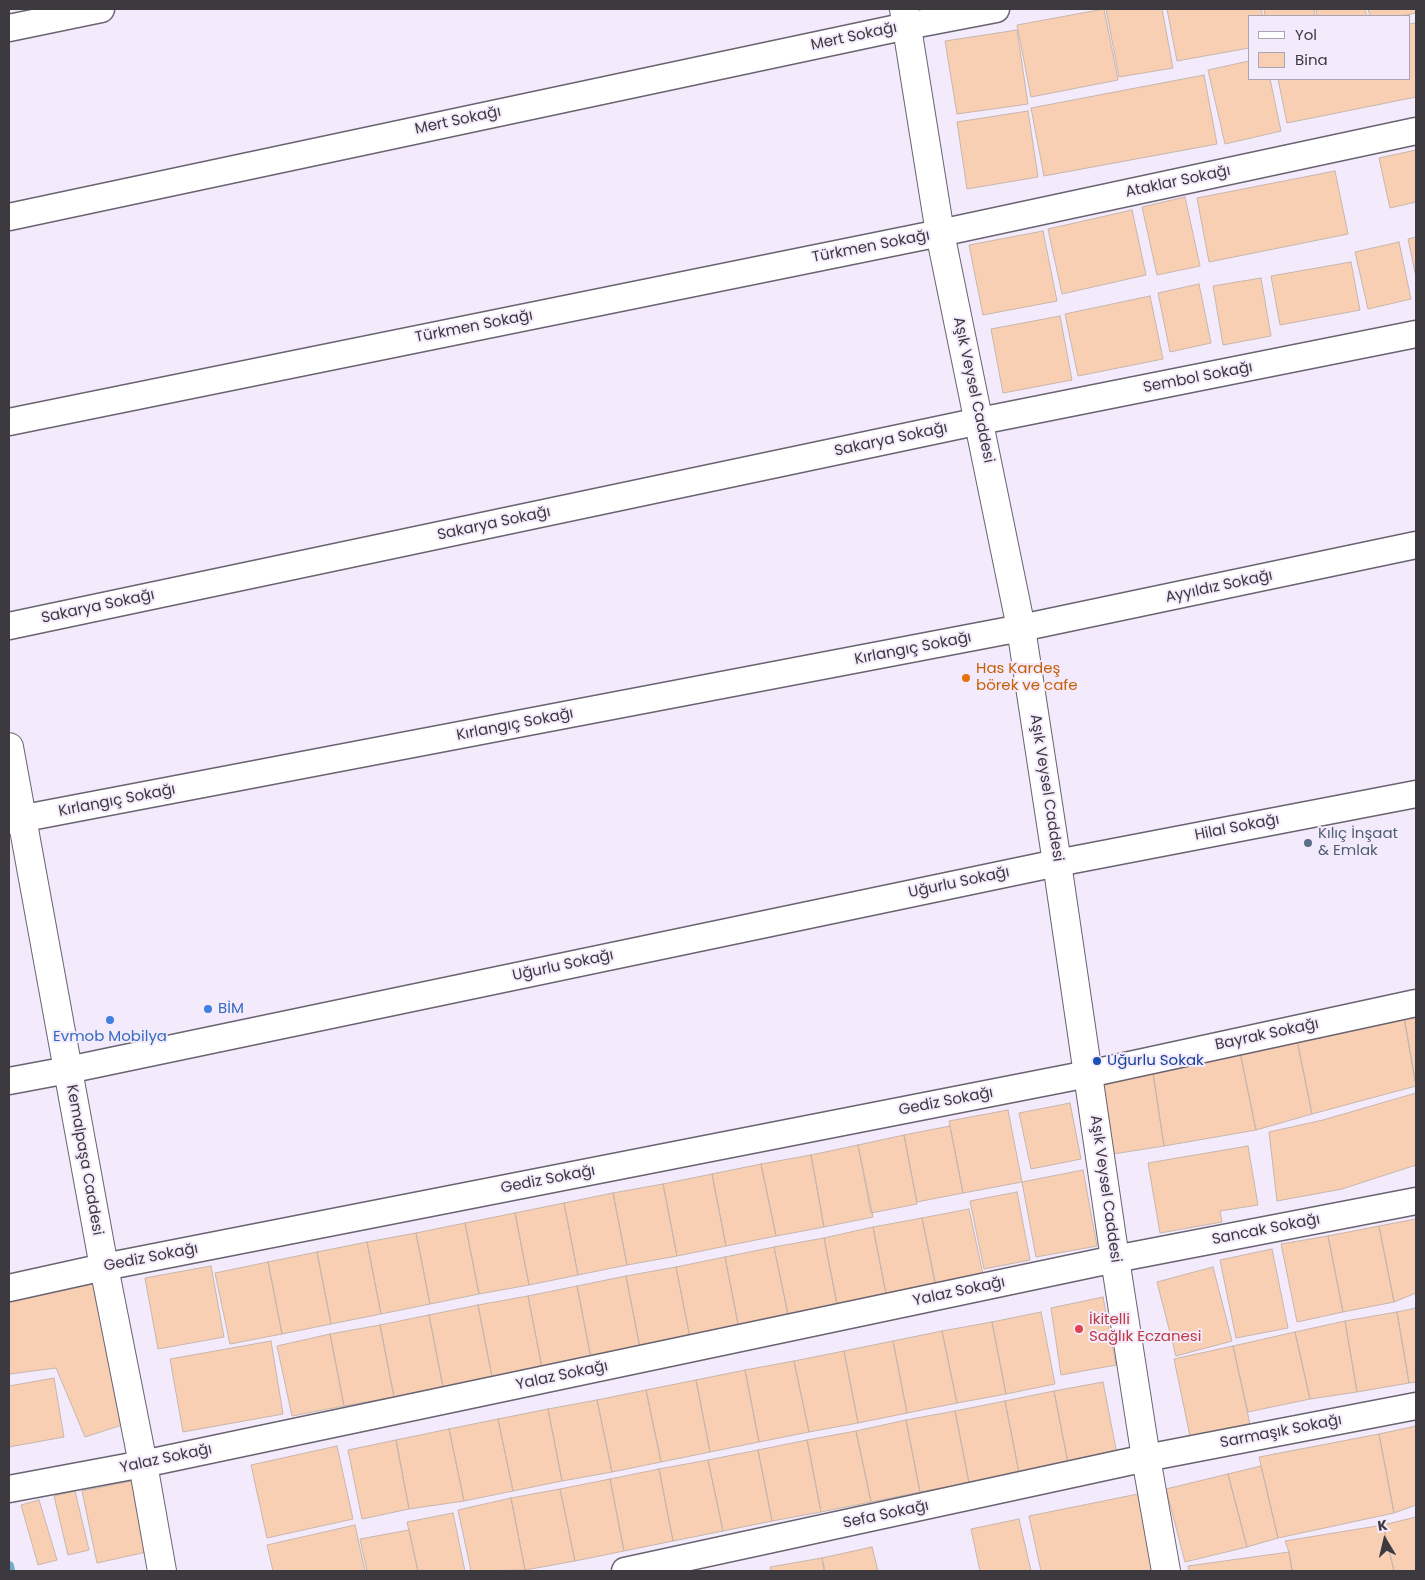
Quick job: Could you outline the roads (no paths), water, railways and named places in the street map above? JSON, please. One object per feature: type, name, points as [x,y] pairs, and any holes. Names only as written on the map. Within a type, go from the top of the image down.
[{"type":"main road","name":"Aşık Veysel Caddesi","points":[[905,17],[940,233],[1021,628],[1115,1259],[1146,1458],[1166,1571]]},
{"type":"main road","name":"Kemalpaşa Caddesi","points":[[9,747],[15,820],[68,1070],[162,1571]]},
{"type":"street","points":[[9,28],[101,9]]},
{"type":"street","name":"Mert Sokağı","points":[[9,217],[905,17],[996,9]]},
{"type":"street","name":"Ataklar Sokağı","points":[[940,233],[1416,131]]},
{"type":"street","name":"Türkmen Sokağı","points":[[9,422],[940,233]]},
{"type":"street","name":"Sembol Sokağı","points":[[980,421],[1416,334]]},
{"type":"street","name":"Sakarya Sokağı","points":[[9,626],[980,421]]},
{"type":"street","name":"Ayyıldız Sokağı","points":[[1021,628],[1416,545]]},
{"type":"street","name":"Kırlangıç Sokağı","points":[[15,820],[1021,628]]},
{"type":"street","name":"Hilal Sokağı","points":[[1057,863],[1416,794]]},
{"type":"street","name":"Uğurlu Sokağı","points":[[9,1081],[1057,863]]},
{"type":"street","name":"Bayrak Sokağı","points":[[1088,1074],[1416,1003]]},
{"type":"street","name":"Gediz Sokağı","points":[[9,1288],[104,1267],[1088,1074]]},
{"type":"street","name":"Sancak Sokağı","points":[[1115,1259],[1416,1201]]},
{"type":"street","name":"Yalaz Sokağı","points":[[9,1489],[143,1464],[1115,1259]]},
{"type":"street","name":"Sarmaşık Sokağı","points":[[1146,1458],[1416,1406]]},
{"type":"street","name":"Sefa Sokağı","points":[[625,1571],[1146,1458]]},
{"type":"waterway","points":[[9,1566],[10,1571]]},
{"type":"place","name":"Has Kardeş börek ve cafe","points":[[966,678]]},
{"type":"place","name":"Kılıç İnşaat & Emlak","points":[[1308,843]]},
{"type":"place","name":"BİM","points":[[208,1009]]},
{"type":"place","name":"Evmob Mobilya","points":[[110,1020]]},
{"type":"place","name":"Uğurlu Sokak","points":[[1097,1061]]},
{"type":"place","name":"İkitelli Sağlık Eczanesi","points":[[1079,1329]]}]
